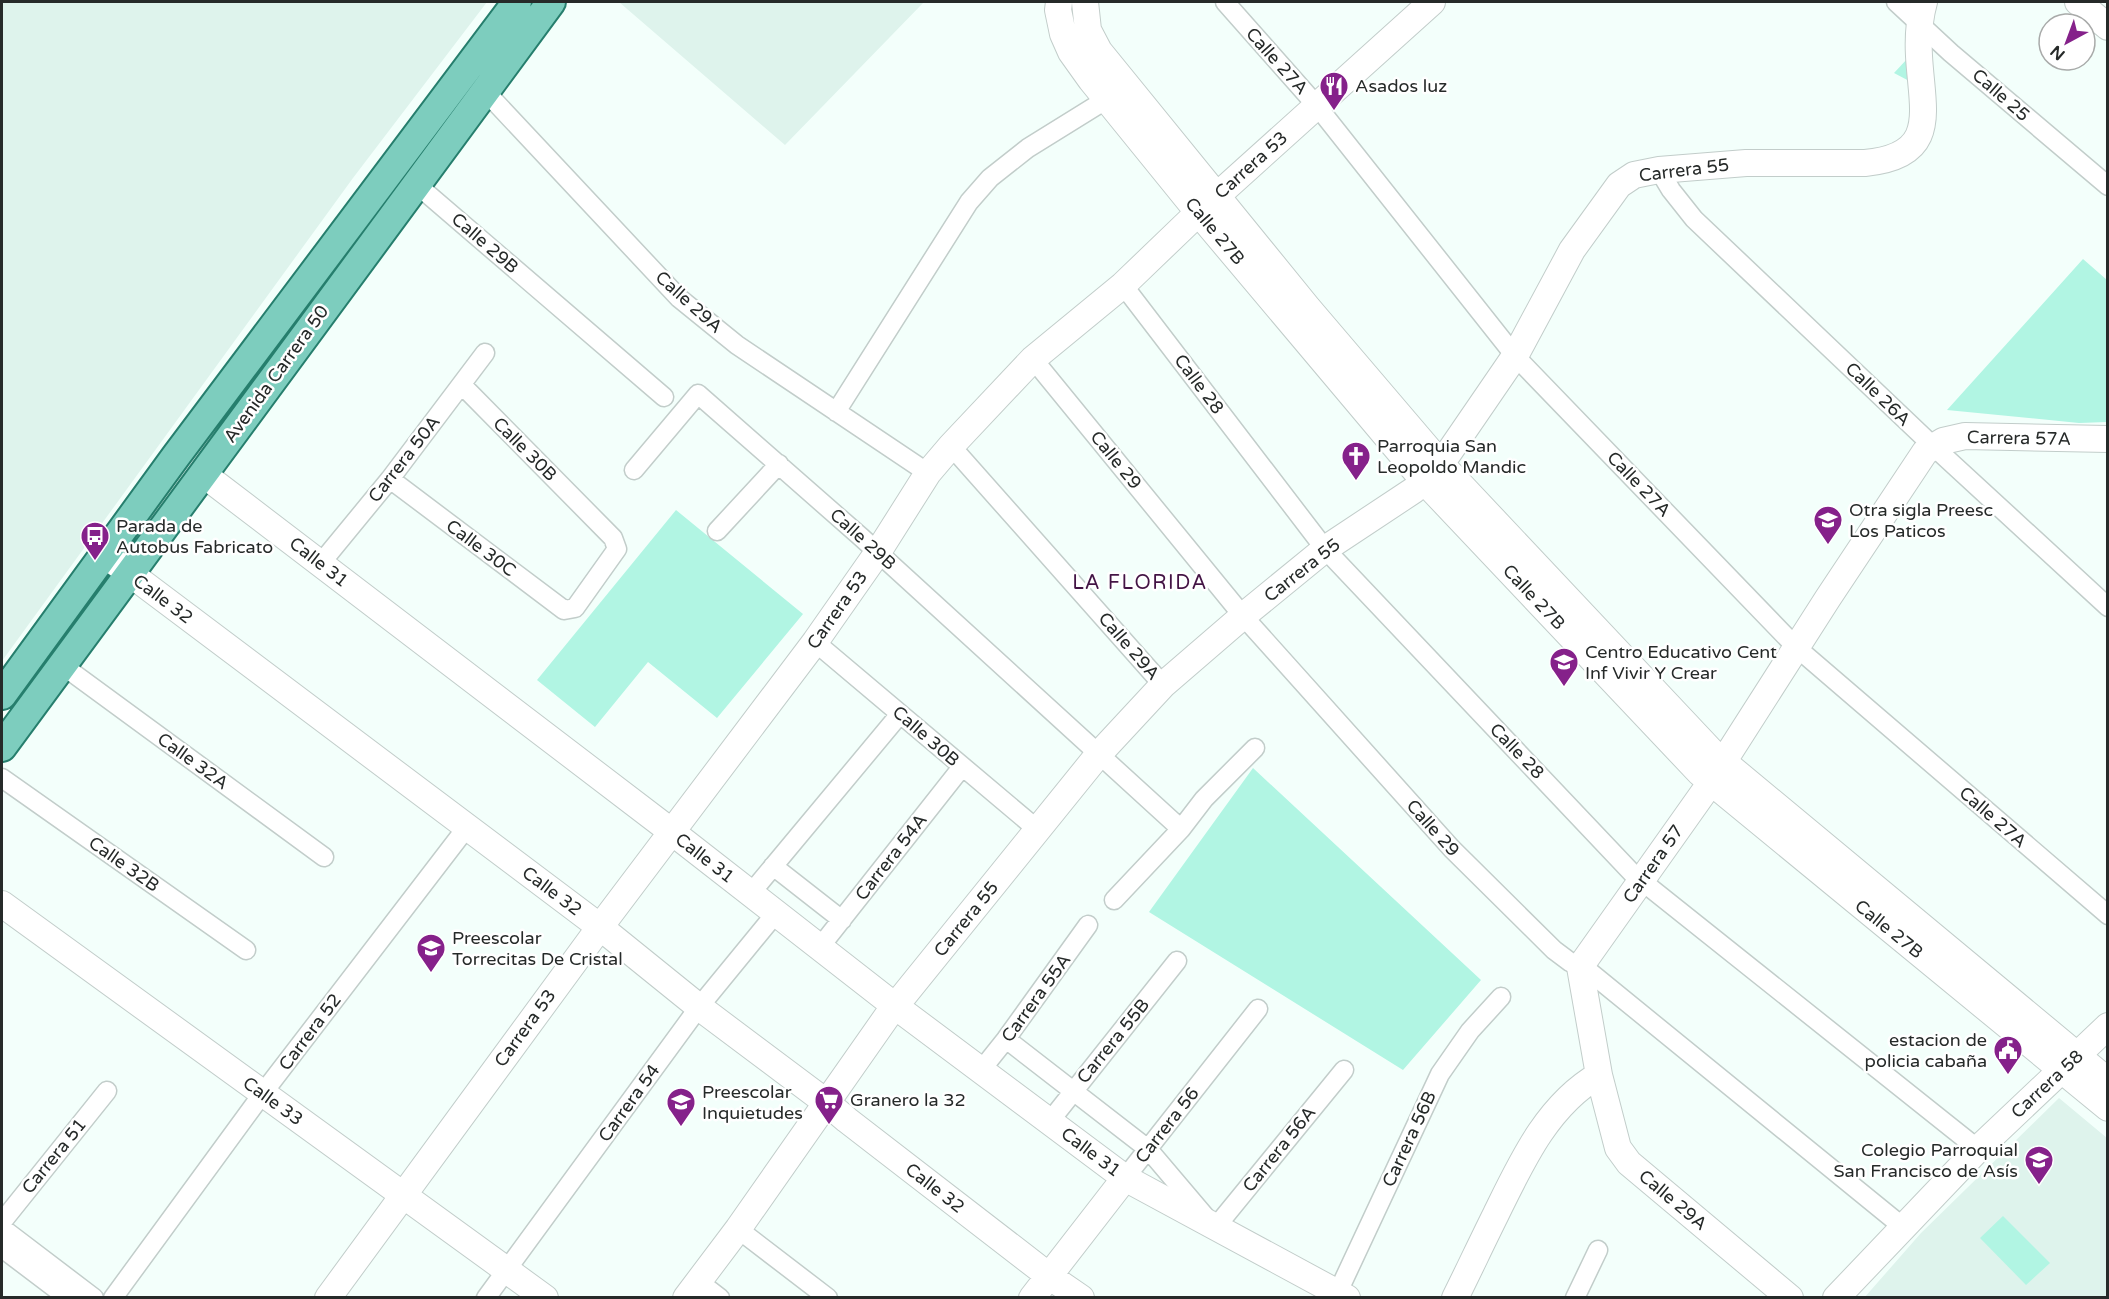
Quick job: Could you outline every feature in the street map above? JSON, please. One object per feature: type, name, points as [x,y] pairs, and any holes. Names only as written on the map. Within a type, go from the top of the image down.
[{"type":"main road","name":"Avenida Carrera 50","points":[[2,695],[104,554],[453,85],[518,2]]},
{"type":"main road","name":"Avenida Carrera 50","points":[[2,747],[551,2]]},
{"type":"main road","name":"Calle 27B","points":[[1059,2],[1058,10],[1063,34],[1071,52],[1199,212],[1710,783],[2069,1063],[2108,1081]]},
{"type":"main road","name":"Calle 27B","points":[[1085,2],[1088,30],[1099,51],[1308,308],[1432,472],[1697,736],[2069,1063],[2108,1108]]},
{"type":"main road","points":[[2078,2],[2108,27]]},
{"type":"main road","name":"Carrera 53","points":[[328,1298],[600,927],[815,642],[878,552],[928,473],[1033,359],[1123,285],[1199,212],[1317,106],[1420,5]]},
{"type":"main road","name":"Carrera 55","points":[[692,1289],[738,1229],[895,1005],[1098,755],[1163,685],[1243,616],[1325,549],[1414,490],[1432,472],[1515,356],[1572,250],[1619,185],[1635,175],[1659,170],[1746,162],[1865,163],[1899,156],[1913,146],[1922,130],[1924,111],[1919,56],[1922,12]]},
{"type":"main road","name":"Carrera 57A","points":[[1933,446],[1942,441],[1965,436],[2108,439]]},
{"type":"main road","name":"Carrera 57","points":[[1581,967],[1710,783],[1919,460],[1933,446]]},
{"type":"main road","name":"Calle 31","points":[[203,474],[895,1005],[1125,1178],[1342,1295]]},
{"type":"main road","name":"Calle 32","points":[[104,554],[600,927],[699,1007],[827,1103],[1049,1276],[1081,1298]]},
{"type":"main road","name":"Calle 33","points":[[2,904],[545,1298]]},
{"type":"main road","points":[[1455,1298],[1525,1155],[1560,1108],[1588,1082],[1599,1076],[1581,967]]},
{"type":"main road","name":"Carrera 58","points":[[1836,1298],[1978,1149],[2108,1026]]},
{"type":"main road","name":"Calle 29A","points":[[1599,1076],[1618,1148],[1629,1163],[1790,1298]]},
{"type":"main road","name":"Carrera 56","points":[[1032,1298],[1125,1178]]},
{"type":"street","name":"Calle 27A","points":[[1225,2],[1317,106],[1515,356],[1796,647],[2108,915]]},
{"type":"street","name":"Calle 25","points":[[1896,2],[1922,12],[2108,186]]},
{"type":"street","name":"Calle 29A","points":[[484,90],[679,298],[737,345],[928,473]]},
{"type":"street","points":[[836,412],[969,202],[990,178],[1028,147],[1107,99]]},
{"type":"street","name":"Calle 26A","points":[[1659,170],[1671,190],[1694,219],[1933,446],[2108,607]]},
{"type":"street","name":"Calle 29B","points":[[416,184],[664,397]]},
{"type":"street","name":"Calle 28","points":[[1123,285],[1325,549],[1640,881],[1978,1149]]},
{"type":"street","name":"Carrera 50A","points":[[321,563],[390,479],[485,353]]},
{"type":"street","name":"Calle 29","points":[[1033,359],[1243,616],[1452,849],[1554,950],[1591,973],[1903,1227]]},
{"type":"street","name":"Calle 30B","points":[[462,385],[613,538],[617,549],[575,608]]},
{"type":"street","name":"Calle 29B","points":[[634,470],[698,394],[878,552],[1181,829]]},
{"type":"street","name":"Calle 29A","points":[[951,446],[1163,685]]},
{"type":"street","points":[[717,531],[779,464]]},
{"type":"street","name":"Calle 30C","points":[[390,479],[564,610],[575,608]]},
{"type":"street","name":"Calle 30B","points":[[815,642],[1038,830]]},
{"type":"street","name":"Calle 32A","points":[[62,665],[324,857]]},
{"type":"street","points":[[751,893],[900,714]]},
{"type":"street","points":[[1114,900],[1181,829],[1204,800],[1256,748]]},
{"type":"street","name":"Carrera 54A","points":[[820,947],[962,767]]},
{"type":"street","name":"Calle 32B","points":[[2,778],[246,950]]},
{"type":"street","name":"Carrera 52","points":[[113,1298],[263,1093],[466,827]]},
{"type":"street","points":[[773,866],[842,920]]},
{"type":"street","name":"Carrera 54","points":[[486,1298],[699,1007],[777,913]]},
{"type":"street","name":"Carrera 55A","points":[[982,1069],[1088,925]]},
{"type":"street","name":"Carrera 55B","points":[[1050,1121],[1178,961]]},
{"type":"street","name":"Carrera 56B","points":[[1342,1295],[1440,1074],[1470,1031],[1501,998]]},
{"type":"street","name":"Carrera 56","points":[[1125,1178],[1258,1009]]},
{"type":"street","name":"Calle 31","points":[[1006,1039],[1148,1149],[1215,1228]]},
{"type":"street","name":"Carrera 56A","points":[[1215,1228],[1344,1070]]},
{"type":"street","name":"Carrera 51","points":[[2,1222],[107,1091]]},
{"type":"street","points":[[2,1228],[94,1298]]},
{"type":"street","points":[[738,1229],[828,1298]]},
{"type":"street","points":[[2,1248],[68,1298]]},
{"type":"street","points":[[1575,1298],[1598,1250]]},
{"type":"street","points":[[692,1289],[720,1298]]},
{"type":"shaded area","points":[[2,2],[487,2],[353,178],[2,661]]},
{"type":"shaded area","points":[[619,2],[924,2],[785,145]]},
{"type":"shaded area","name":"Colegio Parroquial San Francisco de Asís","points":[[2059,1098],[2107,1138],[2106,1297],[1864,1298],[1921,1233]]},
{"type":"green space","points":[[1908,58],[1913,83],[1894,73]]},
{"type":"green space","points":[[2083,259],[2107,280],[2107,422],[2079,423],[1947,410]]},
{"type":"green space","points":[[676,510],[803,614],[717,718],[648,662],[595,727],[537,680]]},
{"type":"green space","points":[[1253,768],[1481,980],[1403,1070],[1149,912]]},
{"type":"green space","points":[[2003,1216],[2050,1263],[2026,1285],[1980,1238]]},
{"type":"place","name":"Asados luz","points":[[1334,112]]},
{"type":"place","name":"Parroquia San Leopoldo Mandic","points":[[1356,482]]},
{"type":"place","name":"Otra sigla Preesc Los Paticos","points":[[1828,546]]},
{"type":"place","name":"Parada de Autobus Fabricato","points":[[95,562]]},
{"type":"place","name":"Centro Educativo Cent Inf Vivir Y Crear","points":[[1564,688]]},
{"type":"place","name":"Preescolar Torrecitas De Cristal","points":[[431,974]]},
{"type":"place","name":"estacion de policia cabaña","points":[[2008,1076]]},
{"type":"place","name":"Granero la 32","points":[[829,1126]]},
{"type":"place","name":"Preescolar Inquietudes","points":[[681,1128]]},
{"type":"place","name":"Colegio Parroquial San Francisco de Asís","points":[[2039,1186]]},
{"type":"district","name":"LA FLORIDA","points":[[1140,583]]}]
